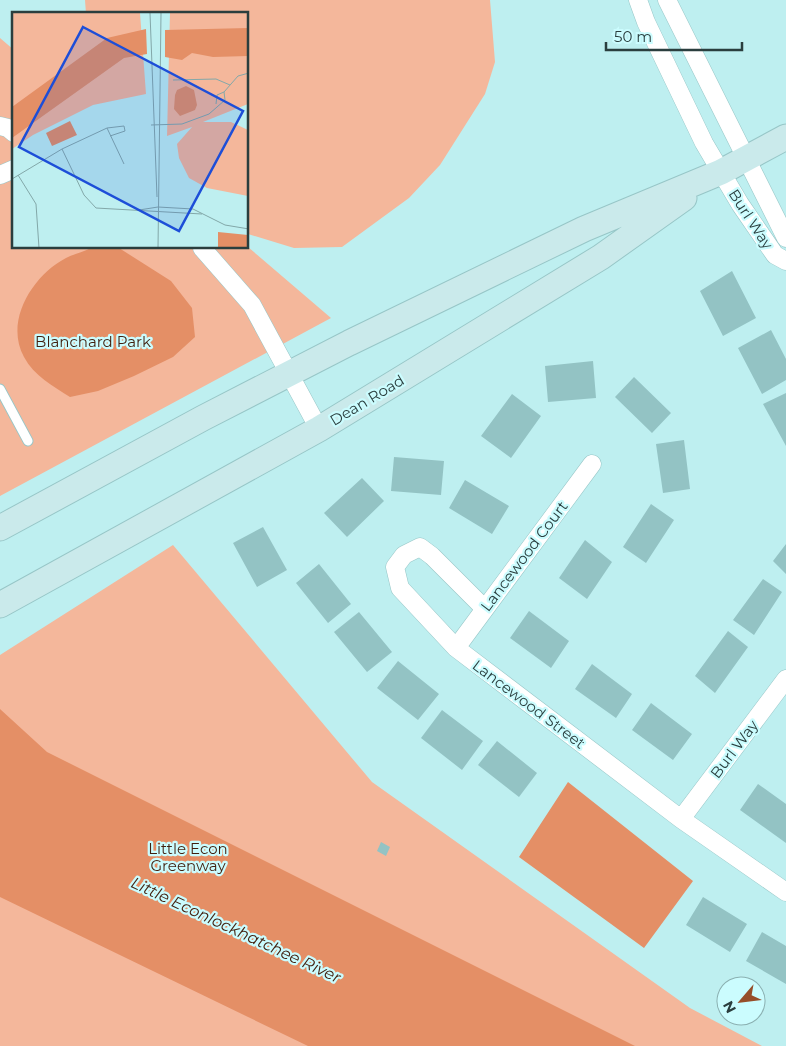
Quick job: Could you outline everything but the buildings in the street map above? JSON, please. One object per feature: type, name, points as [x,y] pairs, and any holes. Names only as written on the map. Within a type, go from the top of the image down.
[{"type":"main road","name":"Dean Road","points":[[0,528],[289,373],[584,229],[721,172],[786,137]]},
{"type":"main road","name":"Dean Road","points":[[6,602],[319,429],[601,257],[721,172]]},
{"type":"street","name":"Burl Way","points":[[638,0],[658,49],[721,172],[775,256],[786,261]]},
{"type":"street","name":"Burl Way","points":[[667,0],[786,238]]},
{"type":"street","points":[[0,126],[12,131]]},
{"type":"street","points":[[0,175],[12,170]]},
{"type":"street","points":[[203,249],[252,305],[319,429]]},
{"type":"street","name":"Lancewood Court","points":[[456,648],[592,464]]},
{"type":"street","name":"Lancewood Street","points":[[485,609],[432,556],[420,547],[404,555],[396,567],[400,588],[456,648],[681,819],[786,892]]},
{"type":"street","name":"Burl Way","points":[[681,819],[786,678]]},
{"type":"lane","points":[[0,390],[28,441]]},
{"type":"green space","points":[[85,0],[490,0],[495,62],[485,94],[440,165],[409,198],[342,247],[294,248],[249,234],[249,12],[86,12]]},
{"type":"green space","name":"Blanchard Park","points":[[0,38],[12,48],[12,249],[249,248],[331,318],[0,496]]},
{"type":"green space","name":"Little Econ Greenway","points":[[173,545],[372,782],[690,1008],[716,1022],[716,1026],[724,1026],[762,1046],[0,1046],[0,655]]},
{"type":"water","points":[[88,249],[121,249],[171,281],[192,308],[195,337],[173,357],[134,376],[98,391],[70,397],[44,380],[28,364],[19,343],[17,329],[25,300],[33,287],[54,266],[66,258]]},
{"type":"water","name":"Little Econlockhatchee River","points":[[0,709],[47,752],[635,1046],[308,1046],[0,897]]},
{"type":"water","points":[[568,782],[693,881],[644,948],[519,857]]}]
